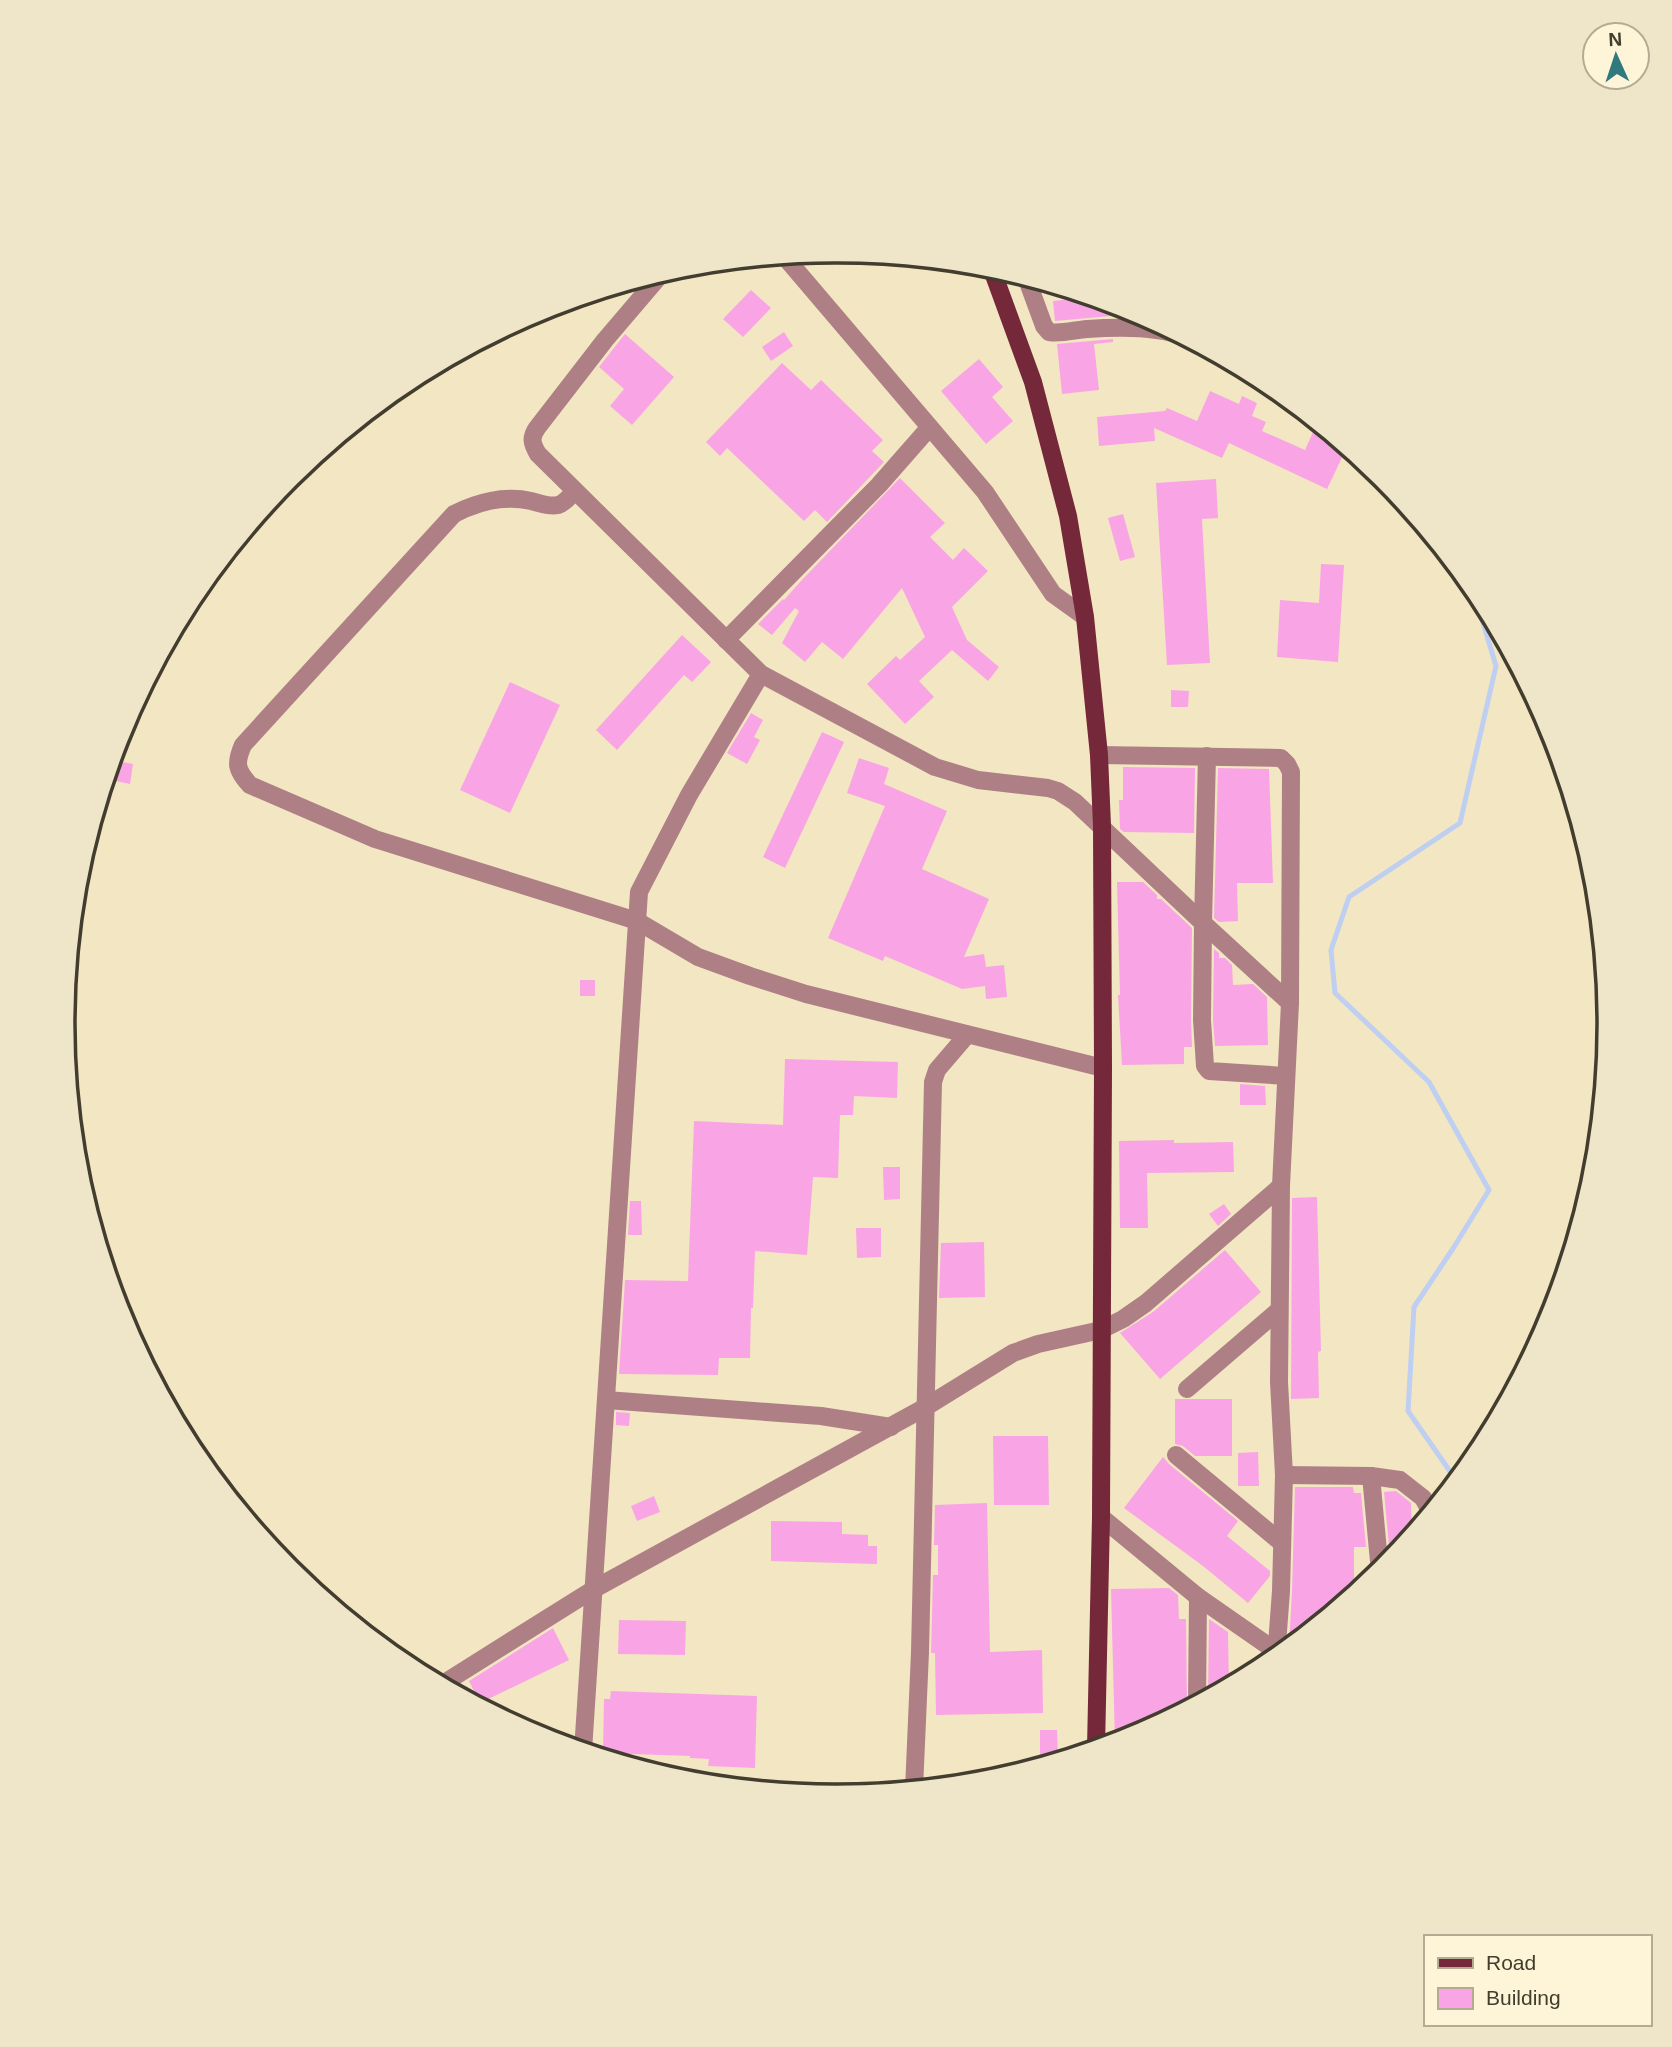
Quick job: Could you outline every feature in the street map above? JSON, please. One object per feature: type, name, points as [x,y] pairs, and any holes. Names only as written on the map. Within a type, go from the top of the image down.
[{"type":"main road","points":[[996,280],[1033,382],[1068,516],[1085,617],[1099,755],[1103,1068],[1101,1517],[1096,1738]]},
{"type":"street","points":[[791,264],[985,492],[1053,594],[1085,617]]},
{"type":"street","points":[[651,286],[605,340],[532,435],[532,442],[538,454],[761,674],[935,767],[978,780],[1058,791],[1102,826],[1290,1003]]},
{"type":"street","points":[[1030,288],[1044,326],[1049,332],[1058,334],[1084,329],[1130,328],[1147,330]]},
{"type":"street","points":[[726,640],[879,485],[929,428]]},
{"type":"street","points":[[575,491],[561,505],[548,506],[519,499],[492,500],[469,506],[454,514],[243,745],[237,757],[238,766],[250,785],[375,839],[637,921],[698,957],[750,976],[806,994],[1103,1068]]},
{"type":"street","points":[[584,1741],[639,892],[689,795],[761,674]]},
{"type":"street","points":[[1099,755],[1281,758],[1291,772],[1290,1003],[1280,1186],[1279,1382],[1284,1475],[1282,1591],[1278,1642]]},
{"type":"street","points":[[1207,756],[1202,1020],[1204,1061],[1209,1071],[1286,1076]]},
{"type":"street","points":[[914,1780],[920,1652],[933,1082],[937,1070],[967,1035]]},
{"type":"street","points":[[451,1679],[594,1589],[925,1408],[1013,1353],[1038,1343],[1101,1330],[1123,1319],[1146,1303],[1280,1186]]},
{"type":"street","points":[[1187,1388],[1279,1310]]},
{"type":"street","points":[[606,1400],[821,1416],[891,1427]]},
{"type":"street","points":[[1176,1455],[1282,1544]]},
{"type":"street","points":[[1284,1475],[1371,1476],[1400,1480],[1426,1503]]},
{"type":"street","points":[[1371,1476],[1379,1556]]},
{"type":"street","points":[[1101,1517],[1198,1597],[1269,1648]]},
{"type":"street","points":[[1197,1692],[1198,1597]]},
{"type":"building","points":[[751,290],[771,308],[743,337],[723,319]]},
{"type":"building","points":[[1069,299],[1111,316],[1055,321],[1053,301]]},
{"type":"building","points":[[784,332],[793,346],[771,361],[762,347]]},
{"type":"building","points":[[625,334],[674,377],[632,425],[610,406],[624,389],[599,367]]},
{"type":"building","points":[[1113,339],[1113,342],[1094,344],[1099,390],[1062,394],[1057,344]]},
{"type":"building","points":[[979,359],[1003,387],[992,397],[1013,421],[986,444],[941,391]]},
{"type":"building","points":[[782,363],[811,390],[821,380],[883,440],[872,451],[884,462],[827,522],[815,510],[804,521],[727,448],[720,456],[706,442]]},
{"type":"building","points":[[1210,391],[1239,404],[1242,396],[1257,403],[1252,416],[1266,422],[1262,431],[1305,450],[1313,432],[1343,456],[1327,489],[1229,443],[1222,458],[1154,428],[1155,441],[1099,446],[1097,417],[1165,411],[1167,408],[1197,421]]},
{"type":"building","points":[[900,478],[945,523],[930,537],[953,560],[964,548],[988,571],[952,607],[967,640],[999,667],[988,681],[952,650],[919,681],[934,697],[905,724],[867,684],[896,656],[900,660],[925,637],[902,588],[843,659],[822,642],[805,662],[782,643],[799,611],[795,608],[772,635],[758,624]]},
{"type":"building","points":[[1216,479],[1218,518],[1202,519],[1210,663],[1167,665],[1156,483]]},
{"type":"building","points":[[1123,514],[1135,557],[1120,561],[1108,518]]},
{"type":"building","points":[[1321,564],[1344,565],[1338,662],[1277,657],[1280,600],[1319,603]]},
{"type":"building","points":[[682,635],[711,662],[692,682],[684,675],[617,750],[596,730]]},
{"type":"building","points":[[510,682],[560,705],[510,813],[460,790]]},
{"type":"building","points":[[1171,690],[1189,691],[1188,707],[1171,707]]},
{"type":"building","points":[[751,713],[763,720],[754,737],[760,740],[747,764],[727,753]]},
{"type":"building","points":[[822,732],[844,742],[785,868],[763,857]]},
{"type":"building","points":[[859,758],[889,768],[884,784],[947,811],[922,869],[989,899],[964,957],[984,954],[986,967],[1004,965],[1007,997],[986,999],[985,986],[962,989],[885,956],[883,961],[828,938],[885,806],[847,793]]},
{"type":"building","points":[[122,762],[133,764],[130,784],[115,781]]},
{"type":"building","points":[[1123,767],[1195,768],[1194,833],[1124,832],[1120,829],[1119,800],[1123,800]]},
{"type":"building","points":[[1218,768],[1269,769],[1273,883],[1237,883],[1238,921],[1219,922],[1214,918]]},
{"type":"building","points":[[1117,882],[1143,882],[1157,895],[1157,899],[1161,899],[1192,928],[1192,1047],[1184,1047],[1184,1064],[1122,1065]]},
{"type":"building","points":[[1214,949],[1219,953],[1219,958],[1225,958],[1232,965],[1233,985],[1253,984],[1267,997],[1268,1045],[1215,1046]]},
{"type":"building","points":[[580,980],[595,980],[595,996],[580,996]]},
{"type":"building","points":[[785,1059],[898,1062],[897,1098],[854,1096],[853,1115],[840,1115],[838,1178],[813,1177],[807,1255],[755,1251],[750,1358],[719,1358],[718,1375],[619,1374],[625,1280],[688,1281],[694,1121],[783,1125]]},
{"type":"building","points":[[1240,1084],[1265,1086],[1266,1105],[1240,1105]]},
{"type":"building","points":[[1174,1140],[1174,1143],[1233,1142],[1234,1172],[1147,1173],[1148,1228],[1120,1228],[1119,1141]]},
{"type":"building","points":[[883,1167],[900,1167],[900,1199],[884,1200]]},
{"type":"building","points":[[1317,1197],[1321,1351],[1318,1352],[1319,1398],[1291,1399],[1292,1198]]},
{"type":"building","points":[[630,1201],[641,1201],[642,1235],[628,1235]]},
{"type":"building","points":[[1224,1204],[1231,1214],[1218,1226],[1209,1214]]},
{"type":"building","points":[[856,1228],[881,1228],[881,1257],[857,1258]]},
{"type":"building","points":[[984,1242],[985,1297],[939,1298],[941,1243]]},
{"type":"building","points":[[1225,1250],[1261,1292],[1160,1379],[1120,1333],[1153,1312]]},
{"type":"building","points":[[1175,1399],[1232,1399],[1232,1456],[1195,1456],[1183,1446],[1175,1444]]},
{"type":"building","points":[[616,1412],[630,1413],[629,1426],[616,1425]]},
{"type":"building","points":[[993,1436],[1048,1436],[1049,1505],[994,1505]]},
{"type":"building","points":[[1258,1452],[1259,1486],[1238,1486],[1238,1453]]},
{"type":"building","points":[[1163,1457],[1238,1521],[1227,1536],[1270,1571],[1270,1576],[1248,1603],[1124,1508]]},
{"type":"building","points":[[1295,1487],[1353,1487],[1354,1493],[1361,1493],[1366,1547],[1354,1547],[1354,1580],[1290,1634]]},
{"type":"building","points":[[1396,1491],[1411,1503],[1412,1521],[1389,1545],[1389,1545],[1384,1492]]},
{"type":"building","points":[[654,1496],[660,1512],[637,1521],[631,1506]]},
{"type":"building","points":[[987,1503],[990,1652],[1042,1650],[1043,1713],[936,1715],[935,1653],[931,1653],[933,1575],[938,1575],[938,1545],[934,1545],[935,1505]]},
{"type":"building","points":[[771,1521],[842,1522],[842,1534],[868,1535],[868,1546],[877,1546],[877,1564],[771,1561]]},
{"type":"building","points":[[1169,1588],[1178,1595],[1179,1619],[1186,1619],[1187,1698],[1115,1731],[1111,1589]]},
{"type":"building","points":[[1209,1619],[1228,1632],[1229,1674],[1208,1686]]},
{"type":"building","points":[[619,1620],[686,1621],[685,1655],[618,1654]]},
{"type":"building","points":[[553,1628],[569,1660],[488,1699],[475,1692],[469,1681]]},
{"type":"building","points":[[611,1691],[757,1696],[755,1768],[708,1766],[709,1759],[624,1754],[603,1748],[604,1699],[610,1699]]},
{"type":"building","points":[[1040,1730],[1057,1730],[1058,1751],[1040,1756]]},
{"type":"waterway","points":[[1451,1472],[1408,1411],[1414,1307],[1489,1190],[1429,1082],[1335,993],[1331,950],[1349,897],[1460,823],[1496,666],[1484,625]]}]
